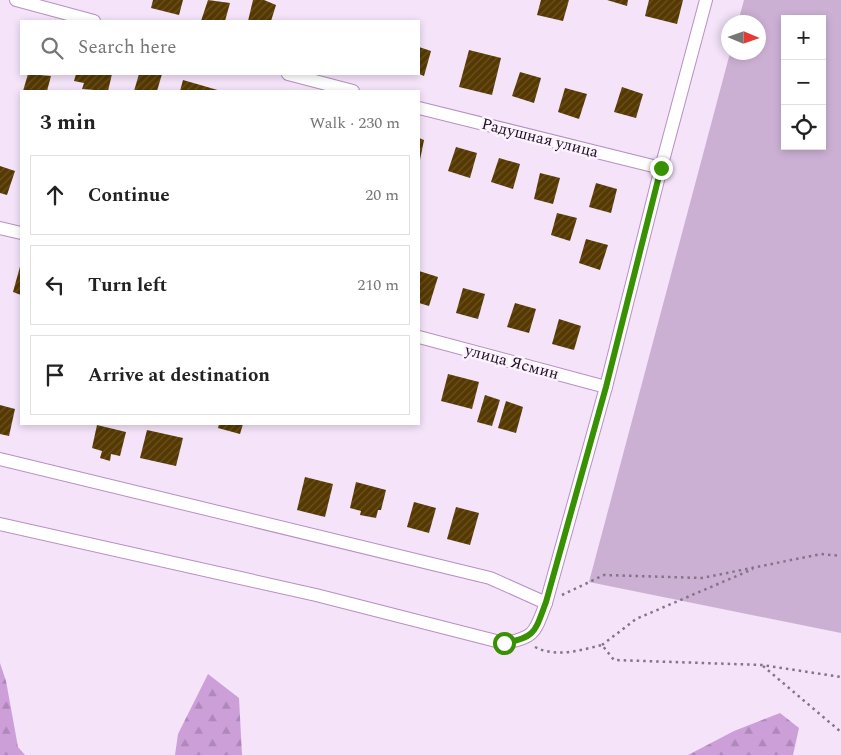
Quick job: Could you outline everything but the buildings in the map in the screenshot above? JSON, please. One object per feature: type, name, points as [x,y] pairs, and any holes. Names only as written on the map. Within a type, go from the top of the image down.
[{"type":"street","points":[[16,0],[90,20]]},
{"type":"street","points":[[0,524],[316,595],[504,643],[524,640],[536,630],[546,602],[606,387],[661,168],[706,0]]},
{"type":"street","points":[[292,75],[350,90]]},
{"type":"street","name":"Радушная улица","points":[[420,108],[661,168]]},
{"type":"street","points":[[0,228],[20,233]]},
{"type":"street","name":"улица Ясмин","points":[[420,337],[606,387]]},
{"type":"street","points":[[0,459],[490,578],[546,602]]},
{"type":"path","points":[[546,602],[604,575],[702,578],[820,554],[841,556]]},
{"type":"path","points":[[524,640],[543,651],[571,653],[602,645],[636,619],[759,566]]},
{"type":"path","points":[[602,645],[614,660],[762,665],[841,677]]},
{"type":"path","points":[[762,665],[841,732]]},
{"type":"shaded area","points":[[744,0],[841,0],[841,633],[589,582],[728,60],[766,60],[766,15],[740,15]]},
{"type":"green space","points":[[0,663],[6,681],[18,747],[25,755],[0,755]]},
{"type":"green space","points":[[208,674],[239,698],[242,755],[175,755],[178,734]]},
{"type":"green space","points":[[780,713],[799,728],[793,755],[688,755],[734,731]]},
{"type":"route","points":[[504,643],[524,640],[536,630],[546,602],[606,387],[661,168]]}]
